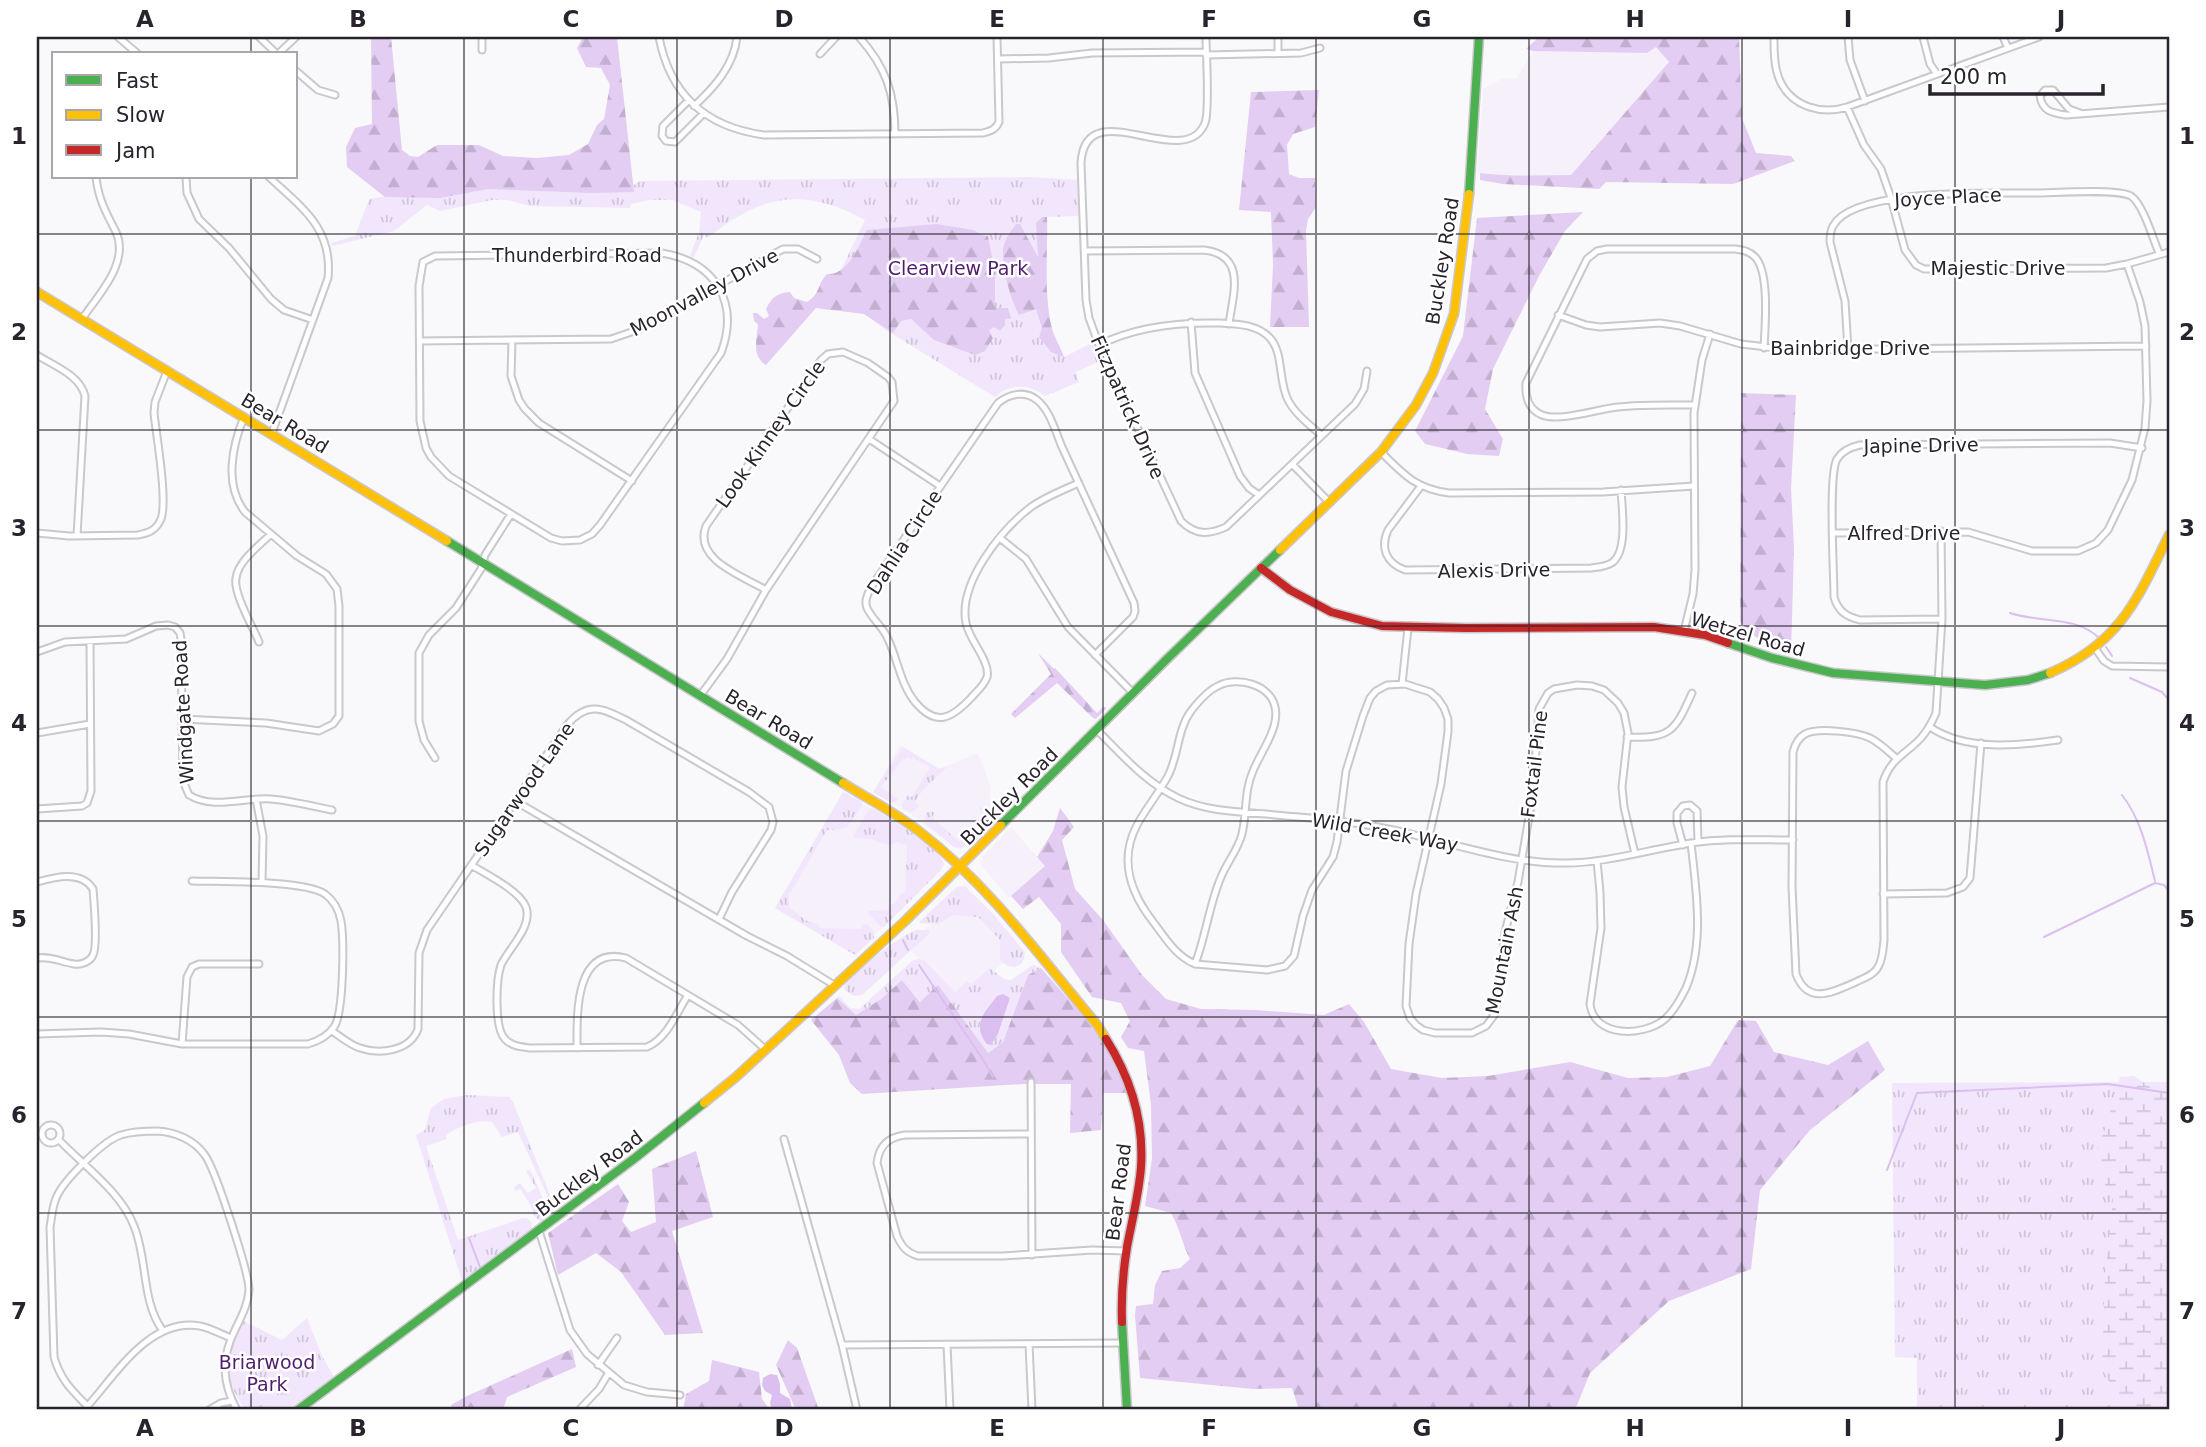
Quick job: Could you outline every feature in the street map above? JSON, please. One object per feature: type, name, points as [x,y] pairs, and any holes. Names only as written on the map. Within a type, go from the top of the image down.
[{"type":"street","points":[[118,37],[136,52]]},
{"type":"street","points":[[259,37],[276,52]]},
{"type":"street","points":[[280,52],[296,37]]},
{"type":"street","points":[[482,37],[482,50]]},
{"type":"street","points":[[659,37],[670,74],[692,103],[730,128],[764,135],[983,133],[994,129],[999,122],[997,37]]},
{"type":"street","points":[[704,113],[675,142],[668,143],[662,136],[661,131],[679,110],[692,103],[723,75],[730,64],[737,37]]},
{"type":"street","points":[[820,54],[836,37]]},
{"type":"street","points":[[859,37],[871,52],[892,93],[895,134]]},
{"type":"street","points":[[1206,37],[1206,53]]},
{"type":"street","points":[[1278,37],[1278,53]]},
{"type":"street","name":"Buckley Road","points":[[298,1410],[703,1105],[766,1050],[961,867],[1132,693],[1381,452],[1410,413],[1433,373],[1454,314],[1468,205],[1479,37]]},
{"type":"street","points":[[1774,37],[1776,69],[1786,91],[1805,106],[1828,111],[1865,101],[2039,37]]},
{"type":"street","points":[[1848,37],[1855,80],[1865,101]]},
{"type":"street","points":[[1923,37],[1930,64],[1937,74]]},
{"type":"street","points":[[2003,37],[2008,48]]},
{"type":"street","points":[[999,60],[1093,53],[1301,53],[1320,48]]},
{"type":"street","name":"Fitzpatrick Drive","points":[[1206,53],[1206,120],[1198,134],[1183,141],[1111,131],[1099,133],[1086,142],[1081,163],[1089,318],[1181,521],[1196,532],[1208,533],[1226,527],[1360,397],[1367,371]]},
{"type":"street","points":[[298,73],[318,90],[335,95]]},
{"type":"street","points":[[2080,113],[2069,109],[2053,90],[2045,90],[2040,96],[2045,109],[2066,115],[2169,107]]},
{"type":"street","name":"Majestic Drive","points":[[1847,107],[1864,145],[1881,169],[1905,250],[1910,259],[1924,269],[2093,268],[2127,264],[2169,252]]},
{"type":"street","points":[[82,319],[111,275],[120,254],[117,234],[101,204],[96,178]]},
{"type":"street","points":[[186,178],[187,193],[196,215],[247,268],[262,290],[284,310],[313,320]]},
{"type":"street","points":[[270,178],[312,217],[323,235],[328,253],[328,278],[272,433]]},
{"type":"street","name":"Joyce Place","points":[[1848,349],[1845,301],[1830,233],[1833,225],[1847,213],[1891,198],[1913,195],[2122,194],[2137,202],[2159,253]]},
{"type":"street","name":"Moonvalley Drive","points":[[420,341],[611,339],[640,329],[783,249],[799,249],[817,259]]},
{"type":"street","points":[[1695,405],[1626,406],[1558,416],[1539,414],[1527,401],[1526,383],[1587,259],[1597,251],[1607,249],[1746,251],[1753,255],[1761,266],[1764,283],[1764,348]]},
{"type":"street","points":[[1084,250],[1204,250],[1221,254],[1234,272],[1229,324]]},
{"type":"street","name":"Thunderbird Road","points":[[662,253],[680,256],[707,272],[717,284],[726,302],[728,315],[721,353],[600,525],[592,534],[580,540],[562,541],[551,538],[449,476],[437,465],[426,448],[420,421],[420,341],[420,268],[423,262],[435,256],[662,253]]},
{"type":"street","name":"Alfred Drive","points":[[1833,533],[1941,531],[1980,534],[2032,551],[2085,549],[2096,543],[2108,530],[2132,480],[2142,448],[2147,401],[2146,346],[2140,302],[2127,264]]},
{"type":"street","name":"Bear Road","points":[[37,292],[272,433],[918,830],[991,897],[1098,1026],[1127,1074],[1138,1107],[1141,1167],[1127,1251],[1122,1310],[1127,1410]]},
{"type":"street","name":"Bainbridge Drive","points":[[1559,315],[1600,327],[1660,323],[1680,326],[1741,344],[1793,350],[2146,346]]},
{"type":"street","points":[[1191,322],[1195,373],[1240,476],[1249,488],[1259,495]]},
{"type":"street","points":[[1099,345],[1150,328],[1191,322],[1258,329],[1272,341],[1287,399],[1321,435]]},
{"type":"street","points":[[1684,631],[1695,570],[1695,405],[1702,360],[1710,334]]},
{"type":"street","points":[[512,340],[511,376],[525,409],[538,423],[632,481]]},
{"type":"street","name":"Look Kinney Circle","points":[[701,696],[732,650],[766,590],[894,401],[892,382],[882,372],[850,354],[828,354],[821,360],[706,526],[703,544],[712,558],[766,590]]},
{"type":"street","points":[[37,355],[77,380],[83,387],[85,396],[77,536]]},
{"type":"street","points":[[37,533],[138,536],[153,530],[162,519],[164,505],[154,413],[155,402],[167,371]]},
{"type":"street","name":"Dahlia Circle","points":[[1024,395],[1036,399],[1042,405],[1079,483],[1032,507],[1018,518],[979,566],[971,582],[965,608],[971,638],[986,665],[988,673],[985,682],[951,716],[929,716],[910,696],[902,681],[888,638],[867,608],[866,602],[871,587],[998,403],[1009,396],[1024,395]]},
{"type":"street","points":[[182,719],[266,723],[319,731],[333,724],[339,716],[340,606],[337,589],[326,574],[297,556],[245,512],[234,495],[234,446],[244,417]]},
{"type":"street","points":[[869,439],[940,486]]},
{"type":"street","name":"Japine Drive","points":[[1942,619],[1860,620],[1842,613],[1836,606],[1834,467],[1842,453],[1860,445],[2110,443],[2142,448]]},
{"type":"street","points":[[1381,452],[1407,477],[1434,492],[1621,490],[1695,486]]},
{"type":"street","points":[[1292,464],[1330,503]]},
{"type":"street","points":[[1079,483],[1134,603],[1135,611],[1133,617],[1094,656]]},
{"type":"street","name":"Alexis Drive","points":[[1421,486],[1385,537],[1384,549],[1387,558],[1396,567],[1405,570],[1605,566],[1619,555],[1622,545],[1621,490]]},
{"type":"street","points":[[435,758],[424,740],[419,721],[419,653],[429,635],[456,608],[481,569],[485,555],[510,514]]},
{"type":"street","points":[[1896,758],[1867,736],[1816,731],[1802,736],[1794,746],[1792,887],[1796,974],[1800,983],[1814,993],[1832,993],[1869,976],[1876,970],[1882,956],[1883,789],[1887,772],[1896,758],[1930,727],[1936,713],[1942,619],[1941,531]]},
{"type":"street","points":[[259,642],[237,590],[236,578],[239,569],[271,534]]},
{"type":"street","name":"Wetzel Road","points":[[1261,568],[1299,595],[1331,612],[1360,621],[1408,628],[1626,626],[1684,631],[1833,673],[1985,685],[2017,683],[2049,675],[2095,648],[2131,608],[2169,535]]},
{"type":"street","points":[[1001,539],[1026,559],[1062,619],[1094,656],[1132,693]]},
{"type":"street","name":"Windgate Road","points":[[37,652],[65,642],[126,639],[156,626],[175,627],[181,639],[183,781],[189,795],[204,802],[256,799],[291,801],[332,810]]},
{"type":"street","points":[[1402,684],[1408,628]]},
{"type":"street","points":[[37,809],[70,808],[87,803],[91,791],[90,641]]},
{"type":"street","points":[[2095,648],[2104,661],[2112,666],[2169,667]]},
{"type":"street","points":[[1195,964],[1219,879],[1242,836],[1248,786],[1275,724],[1276,715],[1275,704],[1261,687],[1252,684],[1218,685],[1205,695],[1185,721],[1179,736],[1175,762],[1132,835],[1128,863],[1129,880],[1145,913],[1184,959],[1195,964],[1267,970],[1285,966],[1296,951],[1303,916],[1312,890],[1333,857],[1351,753],[1370,698],[1381,688],[1402,684],[1430,692],[1444,708],[1448,719],[1441,784],[1429,838]]},
{"type":"street","name":"Foxtail Pine","points":[[1522,859],[1533,793],[1539,709],[1548,693],[1561,687],[1577,685],[1604,690],[1624,713],[1628,737],[1622,787],[1635,854]]},
{"type":"street","points":[[1628,737],[1650,738],[1668,732],[1676,725],[1692,693]]},
{"type":"street","name":"Sugarwood Lane","points":[[332,1031],[362,1049],[387,1051],[404,1046],[416,1034],[418,964],[422,939],[567,725],[578,713],[588,709],[607,710],[658,737],[765,803],[771,812],[771,830],[719,919]]},
{"type":"street","points":[[37,733],[90,724]]},
{"type":"street","points":[[1930,727],[1942,736],[1981,743],[2014,744],[2058,740]]},
{"type":"street","name":"Wild Creek Way","points":[[1097,730],[1134,768],[1160,788],[1199,806],[1382,827],[1522,859],[1565,863],[1698,842],[1793,840]]},
{"type":"street","points":[[1884,894],[1947,893],[1958,890],[1970,877],[1981,743]]},
{"type":"street","points":[[256,799],[263,836],[262,882]]},
{"type":"street","points":[[515,801],[834,985]]},
{"type":"street","points":[[1683,845],[1677,813],[1683,806],[1693,807],[1697,811],[1698,842]]},
{"type":"street","name":"Mountain Ash","points":[[1429,838],[1416,894],[1407,962],[1406,1006],[1410,1018],[1423,1030],[1472,1033],[1492,1020],[1497,1003],[1505,932],[1522,859]]},
{"type":"street","points":[[1597,860],[1601,928],[1591,1012],[1603,1027],[1612,1030],[1643,1029],[1665,1019],[1674,1009],[1692,972],[1697,922],[1691,843]]},
{"type":"street","points":[[471,865],[519,897],[527,911],[522,930],[506,956],[498,979],[499,1028],[502,1037],[515,1046],[634,1049],[654,1044],[662,1038],[688,995]]},
{"type":"street","points":[[37,882],[67,876],[90,883],[93,889],[94,948],[91,958],[85,963],[72,964],[60,959],[37,958]]},
{"type":"street","points":[[37,1034],[101,1032],[129,1034],[182,1044],[308,1044],[332,1031],[340,1016],[341,922],[332,901],[316,890],[262,882],[192,881]]},
{"type":"street","points":[[577,1048],[577,1004],[580,988],[587,975],[602,959],[611,956],[626,958],[738,1025],[766,1050]]},
{"type":"street","points":[[182,1044],[187,977],[192,967],[199,964],[259,964]]},
{"type":"street","points":[[1031,1082],[1032,1255]]},
{"type":"street","points":[[231,1338],[201,1326],[183,1325],[163,1331],[139,1349],[88,1409],[58,1372],[54,1357],[50,1227],[57,1197],[100,1147],[114,1138],[141,1131],[176,1134],[205,1155],[247,1276],[249,1290],[247,1304],[227,1349],[224,1371],[225,1384],[237,1410]]},
{"type":"street","points":[[1031,1134],[897,1136],[881,1147],[877,1163],[902,1247],[918,1256],[1127,1251]]},
{"type":"street","points":[[784,1139],[842,1345],[857,1410]]},
{"type":"street","points":[[59,1140],[107,1188],[135,1227],[149,1298],[156,1320],[163,1331]]},
{"type":"street","points":[[539,1231],[570,1330],[581,1347],[608,1374],[624,1385],[634,1389],[680,1395]]},
{"type":"street","points":[[598,1365],[617,1338]]},
{"type":"street","points":[[842,1345],[1123,1343]]},
{"type":"street","points":[[1029,1344],[1032,1410]]},
{"type":"street","points":[[947,1345],[950,1410]]},
{"type":"street","points":[[579,1410],[599,1389],[608,1374]]},
{"type":"street","points":[[209,1410],[221,1403],[232,1401]]},
{"type":"shaded area","points":[[1656,47],[1669,62],[1571,175],[1504,177],[1477,172],[1483,89],[1501,79],[1517,78],[1533,51],[1647,53]]},
{"type":"shaded area","points":[[900,745],[939,769],[978,753],[991,788],[990,801],[998,809],[1005,809],[968,845],[959,849],[954,847],[906,811],[873,792]]},
{"type":"shaded area","points":[[843,792],[905,829],[939,854],[944,864],[855,955],[775,908]]},
{"type":"shaded area","points":[[1011,827],[1045,866],[1009,898],[981,865],[983,856]]},
{"type":"shaded area","points":[[977,908],[1016,951],[960,1002],[907,946],[945,911]]},
{"type":"shaded area","points":[[1003,994],[1010,998],[998,1034],[991,1045],[987,1044],[980,1031],[981,1019],[997,996]]},
{"type":"shaded area","points":[[770,1374],[777,1375],[780,1393],[790,1399],[792,1410],[776,1410],[771,1407],[772,1395],[765,1391],[762,1385],[763,1378]]},
{"type":"green space","points":[[371,37],[391,37],[402,150],[410,156],[418,157],[437,145],[479,145],[503,156],[537,158],[569,155],[588,144],[597,125],[604,119],[610,85],[601,68],[586,67],[577,48],[583,37],[617,37],[634,192],[488,189],[440,198],[385,197],[347,167],[346,147],[355,128],[372,124]]},
{"type":"green space","points":[[1539,37],[1739,37],[1742,118],[1756,153],[1791,156],[1795,161],[1733,184],[1606,182],[1599,189],[1503,184],[1480,180],[1480,173],[1571,175],[1669,62],[1656,47],[1647,53],[1526,49]]},
{"type":"green space","points":[[1319,90],[1315,127],[1293,134],[1287,145],[1289,174],[1299,178],[1315,178],[1316,207],[1308,219],[1306,230],[1309,327],[1270,327],[1273,265],[1271,212],[1239,210],[1251,92]]},
{"type":"green space","name":"Clearview Park","points":[[1031,177],[1079,180],[1080,216],[1047,217],[1048,305],[1053,332],[1064,357],[1094,342],[1102,360],[1076,372],[1079,382],[1045,396],[1027,387],[1013,387],[995,397],[884,329],[865,314],[816,308],[841,270],[865,220],[843,209],[822,203],[783,200],[746,212],[708,238],[704,235],[694,257],[690,256],[699,232],[701,212],[673,200],[650,200],[631,204],[630,208],[530,206],[507,200],[492,200],[440,211],[427,205],[394,231],[332,246],[331,243],[355,236],[369,199],[434,190],[499,187],[629,188],[640,181]]},
{"type":"green space","points":[[980,202],[997,206],[996,228],[993,231],[966,229],[966,212]]},
{"type":"green space","points":[[1583,212],[1565,231],[1539,276],[1493,369],[1485,409],[1503,439],[1499,456],[1467,454],[1425,444],[1415,431],[1463,336],[1477,218]]},
{"type":"green space","points":[[1042,217],[1047,217],[1047,291],[1050,319],[1064,357],[1051,352],[1039,337],[1042,328],[1036,309],[1019,315],[1004,265],[1004,246],[1016,224],[1020,224],[1038,257],[1036,223]]},
{"type":"green space","points":[[936,224],[974,230],[988,236],[995,273],[995,308],[1008,308],[1011,318],[1005,319],[1005,325],[1000,331],[994,327],[989,330],[993,338],[985,351],[975,355],[934,340],[911,319],[901,321],[893,333],[864,314],[816,308],[766,365],[761,361],[756,347],[758,324],[754,321],[753,313],[764,319],[769,316],[766,309],[770,301],[785,293],[790,292],[794,298],[807,302],[815,295],[827,274],[841,270],[846,265],[867,230]]},
{"type":"green space","points":[[1741,393],[1796,395],[1791,488],[1794,548],[1791,652],[1757,638],[1740,622]]},
{"type":"green space","points":[[1038,653],[1097,713],[1103,707],[1106,709],[1096,719],[1093,718],[1057,683],[1015,718],[1011,714],[1051,674]]},
{"type":"green space","points":[[903,747],[939,769],[948,766],[922,791],[915,802],[919,806],[912,812],[903,809],[902,805],[908,795],[912,797],[930,767],[912,757],[903,759],[881,787],[898,799],[897,801],[892,803],[873,792]]},
{"type":"green space","points":[[843,792],[862,802],[862,805],[849,825],[841,829],[827,830],[789,892],[789,907],[820,928],[861,929],[863,924],[868,925],[874,932],[874,938],[855,955],[775,908]]},
{"type":"green space","points":[[978,807],[988,811],[991,820],[963,848],[954,847],[924,822],[926,813],[935,813],[932,817],[959,842],[963,838],[969,839],[985,824],[985,816]]},
{"type":"green space","points":[[872,808],[923,841],[944,864],[884,927],[880,926],[868,911],[888,910],[901,893],[905,892],[907,845],[853,837]]},
{"type":"green space","points":[[1060,808],[1074,827],[1062,840],[1075,889],[1103,920],[1142,975],[1166,999],[1201,1009],[1324,1015],[1349,1004],[1364,1022],[1391,1069],[1442,1078],[1488,1076],[1570,1062],[1628,1078],[1667,1077],[1710,1066],[1738,1020],[1756,1021],[1774,1052],[1828,1065],[1868,1041],[1885,1070],[1810,1130],[1760,1190],[1751,1269],[1669,1301],[1590,1373],[1575,1410],[1299,1410],[1292,1388],[1253,1389],[1140,1378],[1136,1306],[1153,1304],[1155,1285],[1162,1271],[1180,1268],[1190,1259],[1171,1213],[1145,1206],[1152,1159],[1151,1105],[1144,1051],[1128,1048],[1121,1037],[1130,1021],[1121,1003],[1092,997],[1061,952],[1061,924],[1039,897],[1023,909],[1011,896],[1045,866],[1037,857],[1053,831]]},
{"type":"green space","points":[[965,886],[1025,952],[1020,965],[1008,966],[1000,960],[1000,940],[978,917],[953,915],[938,924],[920,923],[957,887]]},
{"type":"green space","points":[[917,930],[929,930],[930,933],[862,995],[854,996],[845,990],[845,985],[866,963]]},
{"type":"green space","points":[[913,960],[924,960],[955,992],[967,981],[971,984],[990,968],[1004,979],[1011,980],[1033,965],[1041,968],[1028,975],[1003,1042],[987,1053],[921,1002],[902,980],[881,999],[856,1015],[837,998],[839,996],[850,1008],[859,1009]],"holes":[[[997,996],[1010,998],[998,1034],[991,1045],[980,1034],[981,1021]]]},
{"type":"green space","points":[[1041,968],[1103,1042],[1129,1093],[1103,1093],[1101,1130],[1070,1133],[1071,1084],[1023,1084],[862,1094],[850,1083],[839,1055],[811,1020],[837,998],[856,1015],[881,999],[902,980],[920,1002],[938,985],[988,1053],[1003,1042],[1028,975]]},
{"type":"green space","points":[[2134,1076],[2153,1089],[2169,1093],[2169,1410],[2121,1410],[2122,1404],[2102,1369],[2105,1276],[2113,1199],[2097,1170],[2094,1157],[2106,1127],[2120,1077]]},
{"type":"green space","points":[[2169,1082],[2169,1410],[1917,1410],[1917,1358],[1895,1357],[1892,1083]]},
{"type":"green space","points":[[467,1095],[509,1097],[513,1102],[556,1210],[518,1132],[502,1137],[492,1122],[480,1122],[462,1127],[446,1135],[447,1139],[426,1146],[458,1240],[523,1218],[532,1223],[531,1229],[462,1281],[416,1135],[425,1130],[431,1108],[444,1099]]},
{"type":"green space","points":[[696,1151],[713,1217],[672,1231],[703,1333],[665,1335],[621,1272],[596,1253],[558,1275],[548,1233],[618,1184],[629,1202],[622,1221],[631,1232],[656,1222],[652,1169]]},
{"type":"green space","points":[[530,1170],[549,1212],[541,1221],[535,1217],[520,1189],[516,1191],[514,1188],[520,1183],[528,1193],[536,1188],[526,1171]]},
{"type":"green space","name":"Briarwood Park","points":[[307,1318],[322,1356],[334,1377],[288,1410],[246,1410],[232,1386],[228,1366],[233,1345],[244,1321],[282,1340]]},
{"type":"green space","points":[[788,1340],[797,1348],[819,1410],[796,1410],[776,1365]]},
{"type":"green space","points":[[572,1349],[576,1367],[507,1397],[503,1410],[453,1410],[451,1405],[467,1396]]},
{"type":"green space","points":[[712,1360],[759,1372],[762,1399],[770,1410],[683,1410],[686,1394],[709,1381]]},
{"type":"waterway","points":[[2010,613],[2080,626],[2100,639]]},
{"type":"waterway","points":[[2106,647],[2112,656]]},
{"type":"waterway","points":[[2130,678],[2162,692],[2169,700]]},
{"type":"waterway","points":[[2122,795],[2139,825],[2155,881]]},
{"type":"waterway","points":[[2044,937],[2155,883],[2164,885],[2169,891]]},
{"type":"waterway","points":[[903,940],[908,950]]},
{"type":"waterway","points":[[919,965],[993,1077]]},
{"type":"waterway","points":[[1887,1170],[1917,1093],[2108,1084],[2169,1093]]},
{"type":"waterway","points":[[469,1238],[480,1267]]},
{"type":"traffic: fast","points":[[1469,194],[1479,37]]},
{"type":"traffic: fast","points":[[447,541],[843,783]]},
{"type":"traffic: fast","points":[[1001,825],[1280,550]]},
{"type":"traffic: fast","points":[[1728,643],[1772,658],[1833,673],[1985,685],[2028,680],[2050,673]]},
{"type":"traffic: fast","points":[[298,1410],[635,1158],[704,1103]]},
{"type":"traffic: fast","points":[[1122,1322],[1127,1410]]},
{"type":"traffic: slow","points":[[1280,550],[1381,452],[1416,405],[1433,373],[1454,314],[1469,194]]},
{"type":"traffic: slow","points":[[37,292],[447,541]]},
{"type":"traffic: slow","points":[[2050,673],[2094,648],[2124,617],[2147,580],[2169,535]]},
{"type":"traffic: slow","points":[[843,783],[911,825],[969,876],[1036,949],[1106,1039]]},
{"type":"traffic: slow","points":[[704,1103],[736,1077],[905,921],[1001,825]]},
{"type":"traffic: jam","points":[[1261,568],[1290,590],[1331,612],[1382,626],[1654,627],[1705,635],[1728,643]]},
{"type":"traffic: jam","points":[[1106,1039],[1134,1100],[1141,1150],[1139,1187],[1124,1266],[1122,1322]]}]
